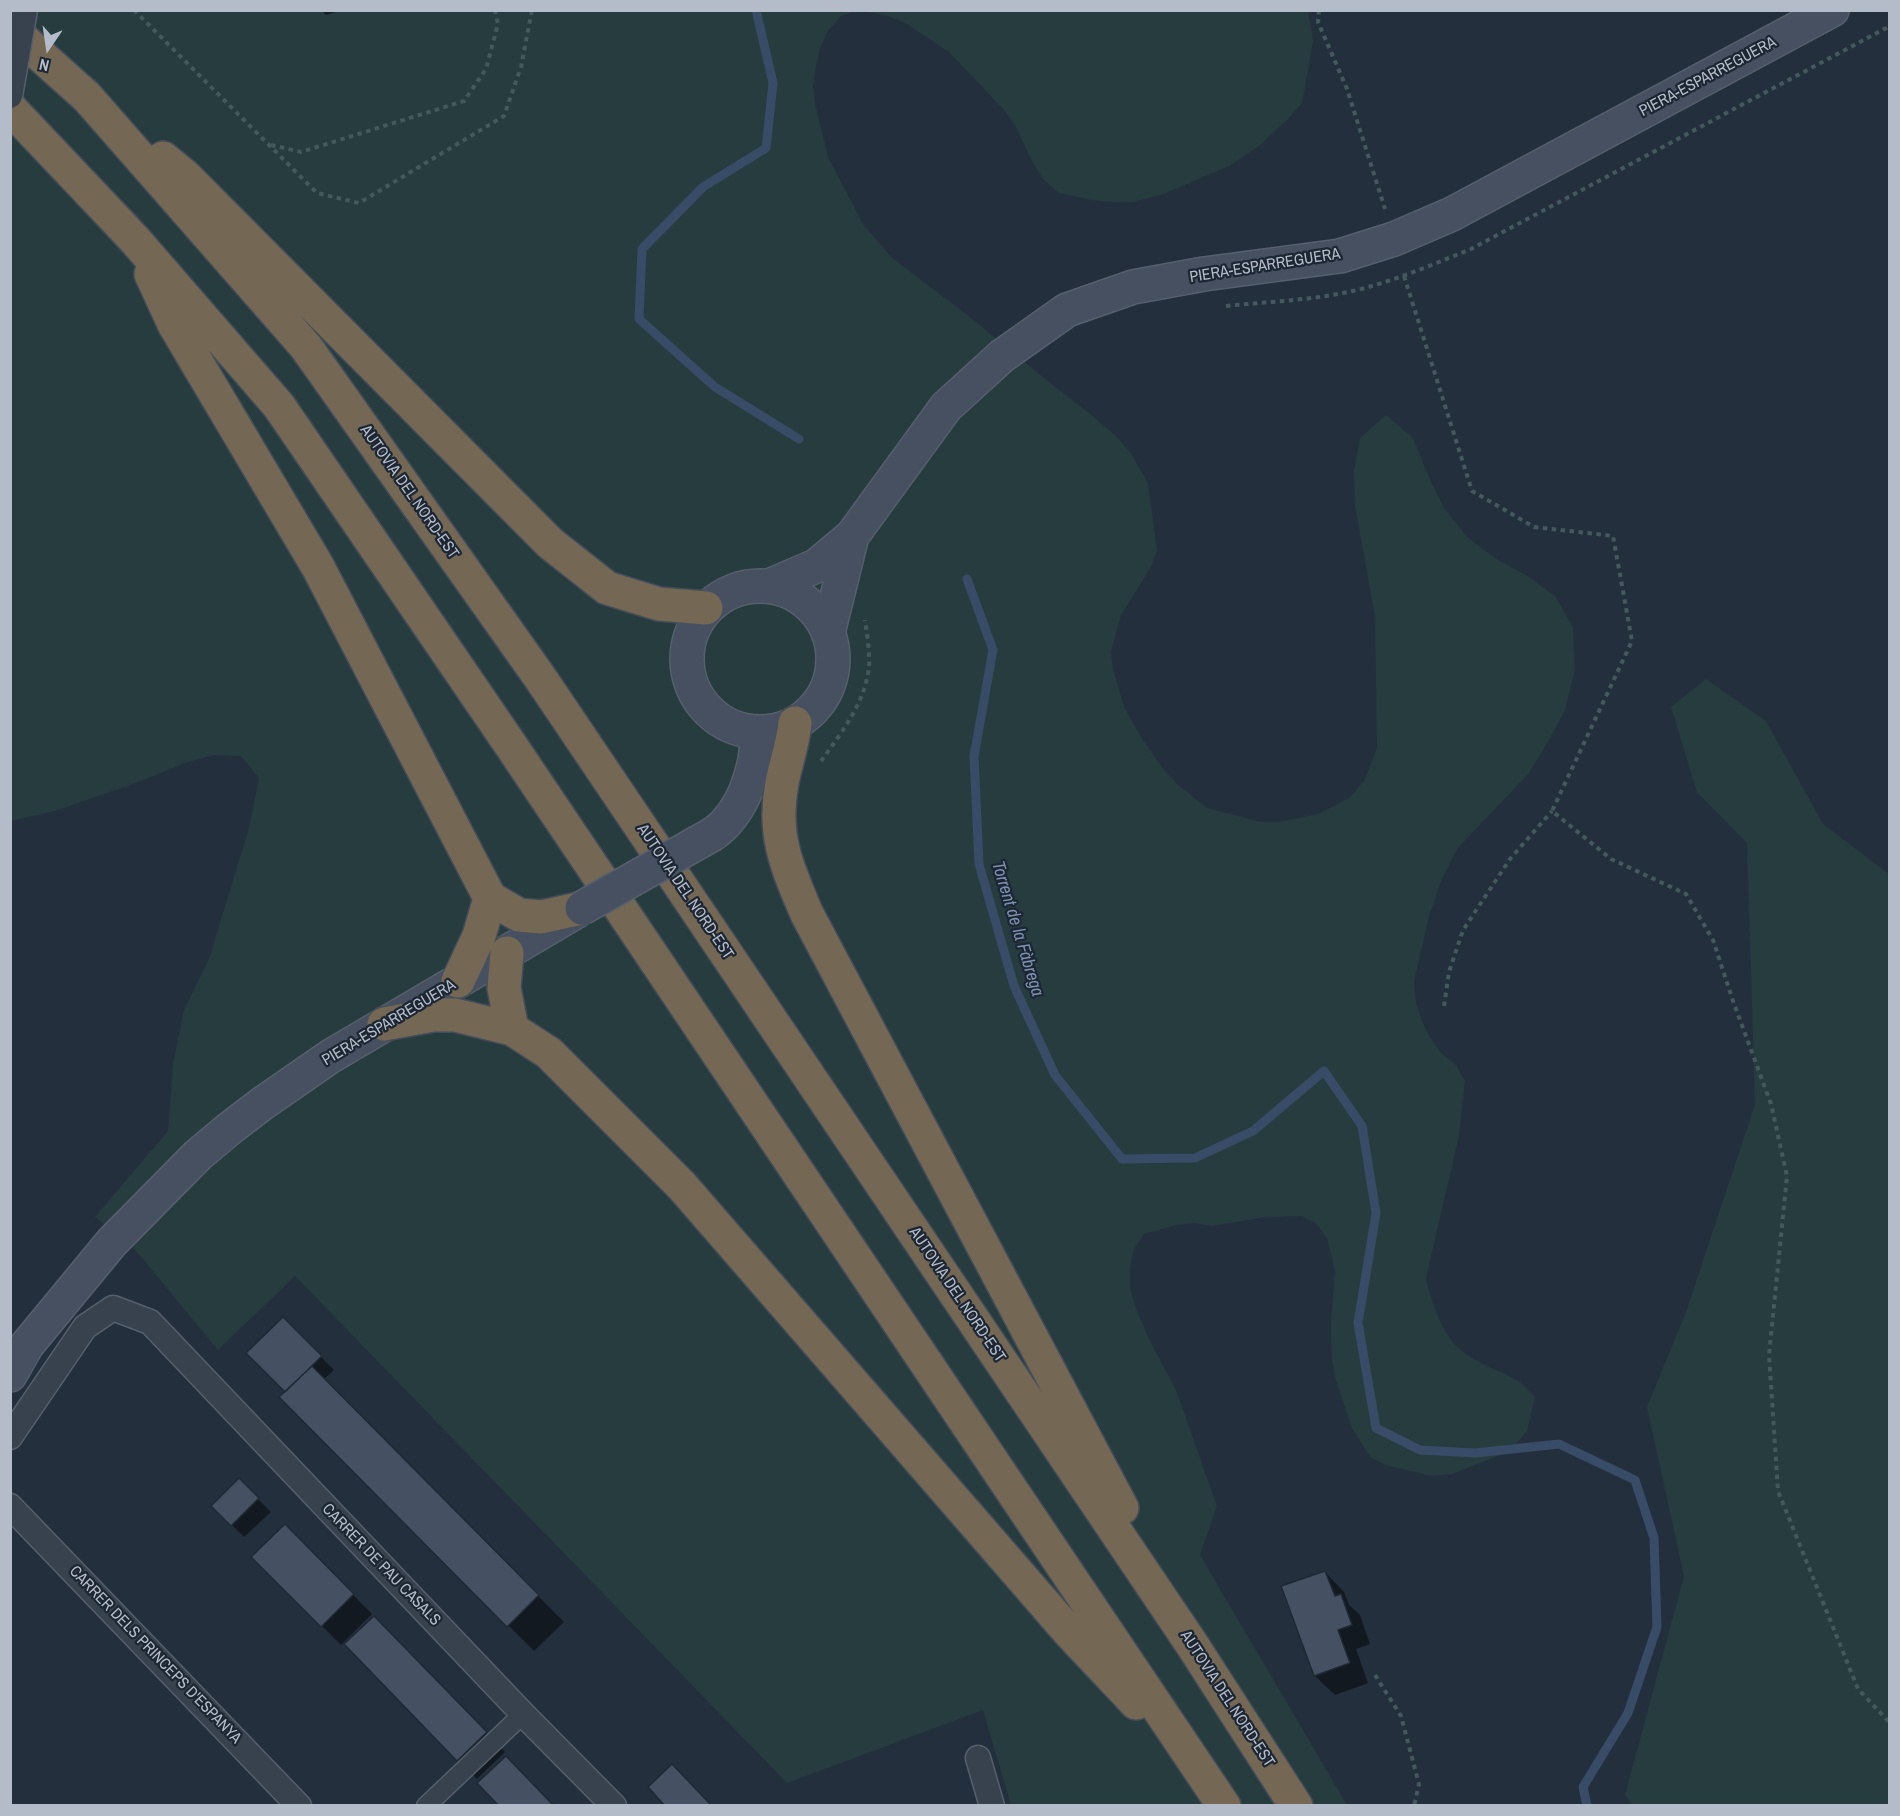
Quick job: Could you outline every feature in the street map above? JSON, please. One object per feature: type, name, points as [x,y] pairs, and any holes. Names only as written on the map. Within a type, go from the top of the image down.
[{"type":"highway","name":"AUTOVIA DEL NORD-EST","points":[[10,28],[87,97],[306,347],[541,679],[1191,1643],[1296,1806]]},
{"type":"highway","points":[[87,97],[185,176],[550,543],[607,588],[659,604],[706,608]]},
{"type":"highway","points":[[10,108],[135,240],[279,406],[338,490],[1224,1806]]},
{"type":"highway","points":[[135,240],[174,324],[318,567],[490,898],[519,915],[542,917],[582,908]]},
{"type":"highway","points":[[795,723],[792,748],[782,782],[778,816],[781,847],[797,892],[1157,1573],[1191,1643]]},
{"type":"highway","points":[[458,981],[479,936],[490,898]]},
{"type":"highway","points":[[507,952],[504,988],[512,1029]]},
{"type":"highway","points":[[384,1024],[433,1015],[455,1015],[512,1029],[549,1053],[682,1186],[1069,1632],[1203,1774]]},
{"type":"main road","name":"PIERA-ESPARREGUERA","points":[[769,586],[816,566],[852,536],[946,407],[1002,356],[1067,310],[1133,287],[1204,274],[1340,256],[1394,239],[1452,214],[1832,10]]},
{"type":"main road","name":"PIERA-ESPARREGUERA","points":[[828,633],[852,536]]},
{"type":"main road","name":"PIERA-ESPARREGUERA","points":[[751,586],[769,586],[797,596],[815,610],[828,633],[832,653],[832,672],[825,693],[813,710],[795,723],[777,730],[757,732],[734,728],[713,715],[697,697],[688,675],[686,651],[693,627],[706,608],[727,593],[751,586]]},
{"type":"main road","name":"PIERA-ESPARREGUERA","points":[[10,1375],[19,1352],[112,1242],[198,1155],[263,1102],[331,1056],[384,1024],[713,834],[723,826],[733,815],[746,790],[758,747],[757,732]]},
{"type":"street","points":[[10,96],[25,10]]},
{"type":"street","name":"CARRER DE PAU CASALS","points":[[10,1437],[85,1327],[113,1308],[150,1322],[614,1806]]},
{"type":"street","name":"CARRER DELS PRINCEPS D'ESPANYA","points":[[10,1506],[299,1806]]},
{"type":"street","points":[[426,1806],[524,1714]]},
{"type":"street","points":[[978,1758],[992,1806]]},
{"type":"path","points":[[134,10],[317,193],[359,203],[504,116],[521,67],[532,10]]},
{"type":"path","points":[[270,145],[301,152],[464,101],[486,69],[498,24],[495,10]]},
{"type":"path","points":[[1319,10],[1318,22],[1347,89],[1394,239]]},
{"type":"path","points":[[1222,306],[1311,298],[1370,287],[1471,249],[1890,26]]},
{"type":"path","points":[[1404,276],[1472,491],[1534,527],[1612,536],[1632,641],[1552,811],[1510,860],[1463,930],[1449,972],[1444,1006]]},
{"type":"path","points":[[819,764],[854,713],[865,689],[869,665],[865,615]]},
{"type":"path","points":[[1552,811],[1611,859],[1686,894],[1713,940],[1771,1104],[1786,1176],[1769,1355],[1778,1491],[1858,1689],[1890,1723]]},
{"type":"path","points":[[1375,1675],[1401,1716],[1419,1784],[1414,1806]]},
{"type":"green space","points":[[10,11],[856,11],[841,16],[827,32],[816,66],[813,85],[815,105],[828,157],[863,224],[891,257],[1088,412],[1117,437],[1130,452],[1148,483],[1157,551],[1151,567],[1121,615],[1111,652],[1113,669],[1124,707],[1142,739],[1178,785],[1207,808],[1261,822],[1279,822],[1317,814],[1334,806],[1350,797],[1364,781],[1377,748],[1375,617],[1355,505],[1354,471],[1360,438],[1386,415],[1413,438],[1444,508],[1467,537],[1556,597],[1573,628],[1575,670],[1565,710],[1529,773],[1457,849],[1441,881],[1429,916],[1414,982],[1416,1002],[1429,1036],[1441,1053],[1456,1065],[1465,1081],[1459,1136],[1426,1278],[1428,1288],[1435,1310],[1451,1340],[1473,1359],[1518,1381],[1535,1397],[1527,1431],[1503,1454],[1452,1474],[1432,1476],[1385,1465],[1370,1457],[1352,1428],[1335,1377],[1331,1322],[1335,1271],[1327,1238],[1316,1223],[1301,1216],[1265,1217],[1212,1226],[1194,1223],[1144,1234],[1134,1249],[1130,1268],[1130,1287],[1135,1306],[1150,1341],[1176,1390],[1217,1506],[1200,1555],[1347,1805],[1011,1805],[983,1710],[787,1783],[295,1276],[218,1350],[137,1252],[95,1217],[168,1131],[173,1064],[184,1010],[209,959],[249,828],[259,778],[241,756],[213,755],[55,811],[11,821]]},
{"type":"green space","points":[[862,11],[1308,11],[1313,41],[1302,103],[1259,146],[1229,166],[1164,194],[1133,202],[1097,201],[1059,193],[1044,180],[1005,111],[949,52],[907,24],[888,16]]},
{"type":"green space","points":[[1706,679],[1766,721],[1823,824],[1889,874],[1889,1805],[1633,1806],[1625,1795],[1684,1576],[1647,1407],[1686,1312],[1755,1104],[1747,843],[1697,792],[1671,707]]},
{"type":"building","points":[[283,1317],[322,1356],[285,1392],[246,1353]]},
{"type":"building","points":[[312,1366],[539,1595],[507,1627],[279,1397]]},
{"type":"building","points":[[239,1478],[259,1498],[231,1526],[211,1506]]},
{"type":"building","points":[[285,1524],[354,1594],[321,1627],[251,1557]]},
{"type":"building","points":[[1325,1571],[1335,1596],[1341,1594],[1352,1625],[1338,1630],[1350,1663],[1314,1676],[1281,1586]]},
{"type":"building","points":[[374,1616],[487,1732],[457,1761],[344,1644]]},
{"type":"building","points":[[506,1756],[554,1806],[499,1806],[477,1783]]},
{"type":"building","points":[[672,1764],[712,1806],[665,1806],[648,1787]]},
{"type":"waterway","name":"Torrent de la Fàbrega","points":[[756,10],[773,83],[766,148],[703,187],[642,249],[639,319],[715,387],[799,439]]},
{"type":"waterway","name":"Torrent de la Fàbrega","points":[[967,579],[993,650],[974,756],[979,864],[1014,986],[1055,1075],[1122,1159],[1195,1158],[1253,1131],[1324,1071],[1362,1126],[1376,1213],[1358,1323],[1376,1428],[1420,1450],[1475,1453],[1559,1444],[1635,1480],[1654,1538],[1657,1627],[1628,1713],[1583,1787],[1587,1806]]}]
